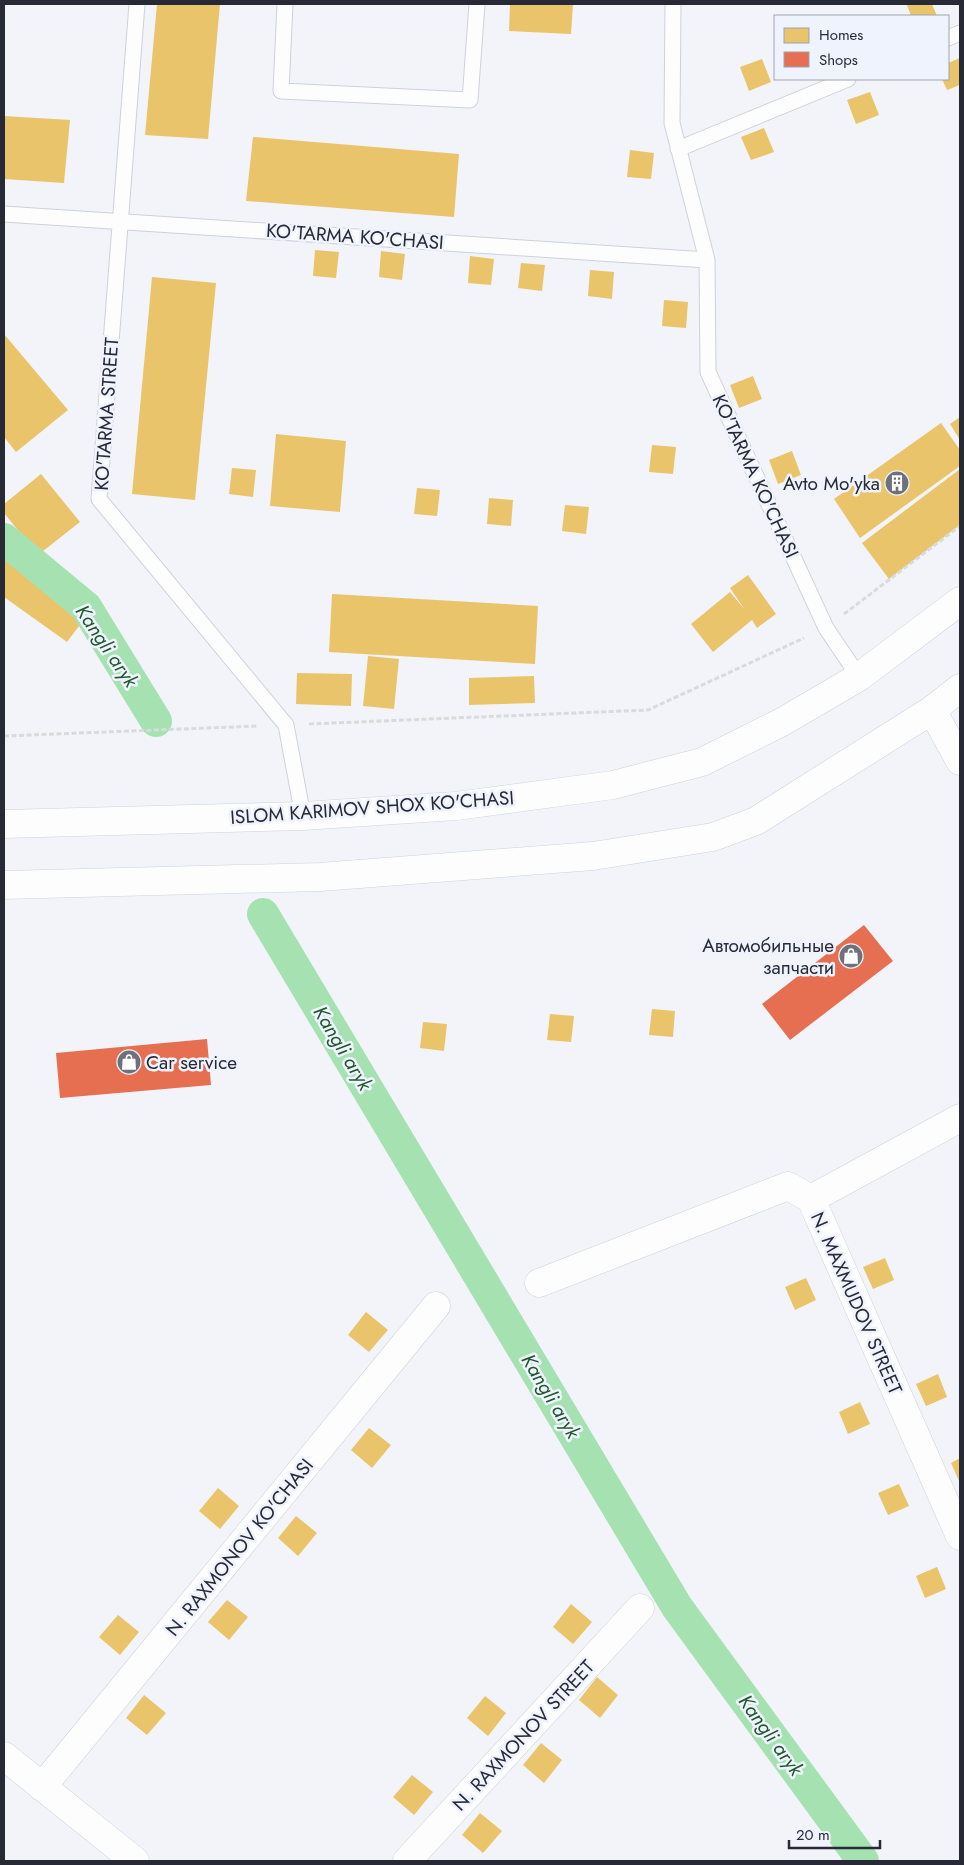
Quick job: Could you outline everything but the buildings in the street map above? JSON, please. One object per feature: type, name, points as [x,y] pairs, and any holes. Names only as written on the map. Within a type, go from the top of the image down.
[{"type":"main road","name":"ISLOM KARIMOV SHOX KO'CHASI","points":[[4,824],[303,816],[456,806],[613,785],[702,762],[782,722],[859,678],[960,601]]},
{"type":"main road","points":[[4,885],[320,877],[593,856],[713,837],[756,821],[932,710],[960,688]]},
{"type":"main road","points":[[932,710],[960,761]]},
{"type":"main road","name":"N. MAXMUDOV STREET","points":[[960,1118],[811,1199],[960,1536]]},
{"type":"main road","points":[[539,1283],[788,1186],[811,1199]]},
{"type":"main road","name":"N. RAXMONOV KO'CHASI","points":[[42,1787],[436,1306]]},
{"type":"main road","name":"N. RAXMONOV STREET","points":[[407,1861],[640,1608]]},
{"type":"main road","points":[[4,1756],[135,1861]]},
{"type":"lane","name":"KO'TARMA STREET","points":[[137,4],[99,499],[286,725],[303,816]]},
{"type":"lane","points":[[285,4],[281,91],[470,100],[477,4]]},
{"type":"lane","name":"KO'TARMA KO'CHASI","points":[[673,4],[672,122],[707,260],[708,372],[826,628],[859,678]]},
{"type":"lane","points":[[678,149],[846,80]]},
{"type":"lane","name":"KO'TARMA KO'CHASI","points":[[4,214],[120,220],[707,260]]},
{"type":"path","points":[[4,736],[648,710],[826,628],[960,526]]},
{"type":"waterway","name":"Kangli aryk","points":[[4,539],[86,607],[156,721]]},
{"type":"waterway","name":"Kangli aryk","points":[[263,914],[677,1607],[863,1861]]},
{"type":"place","name":"Avto Mo'yka","points":[[897,483]]},
{"type":"place","name":"Автомобильные запчасти","points":[[851,956]]},
{"type":"place","name":"Car service","points":[[129,1062]]}]
